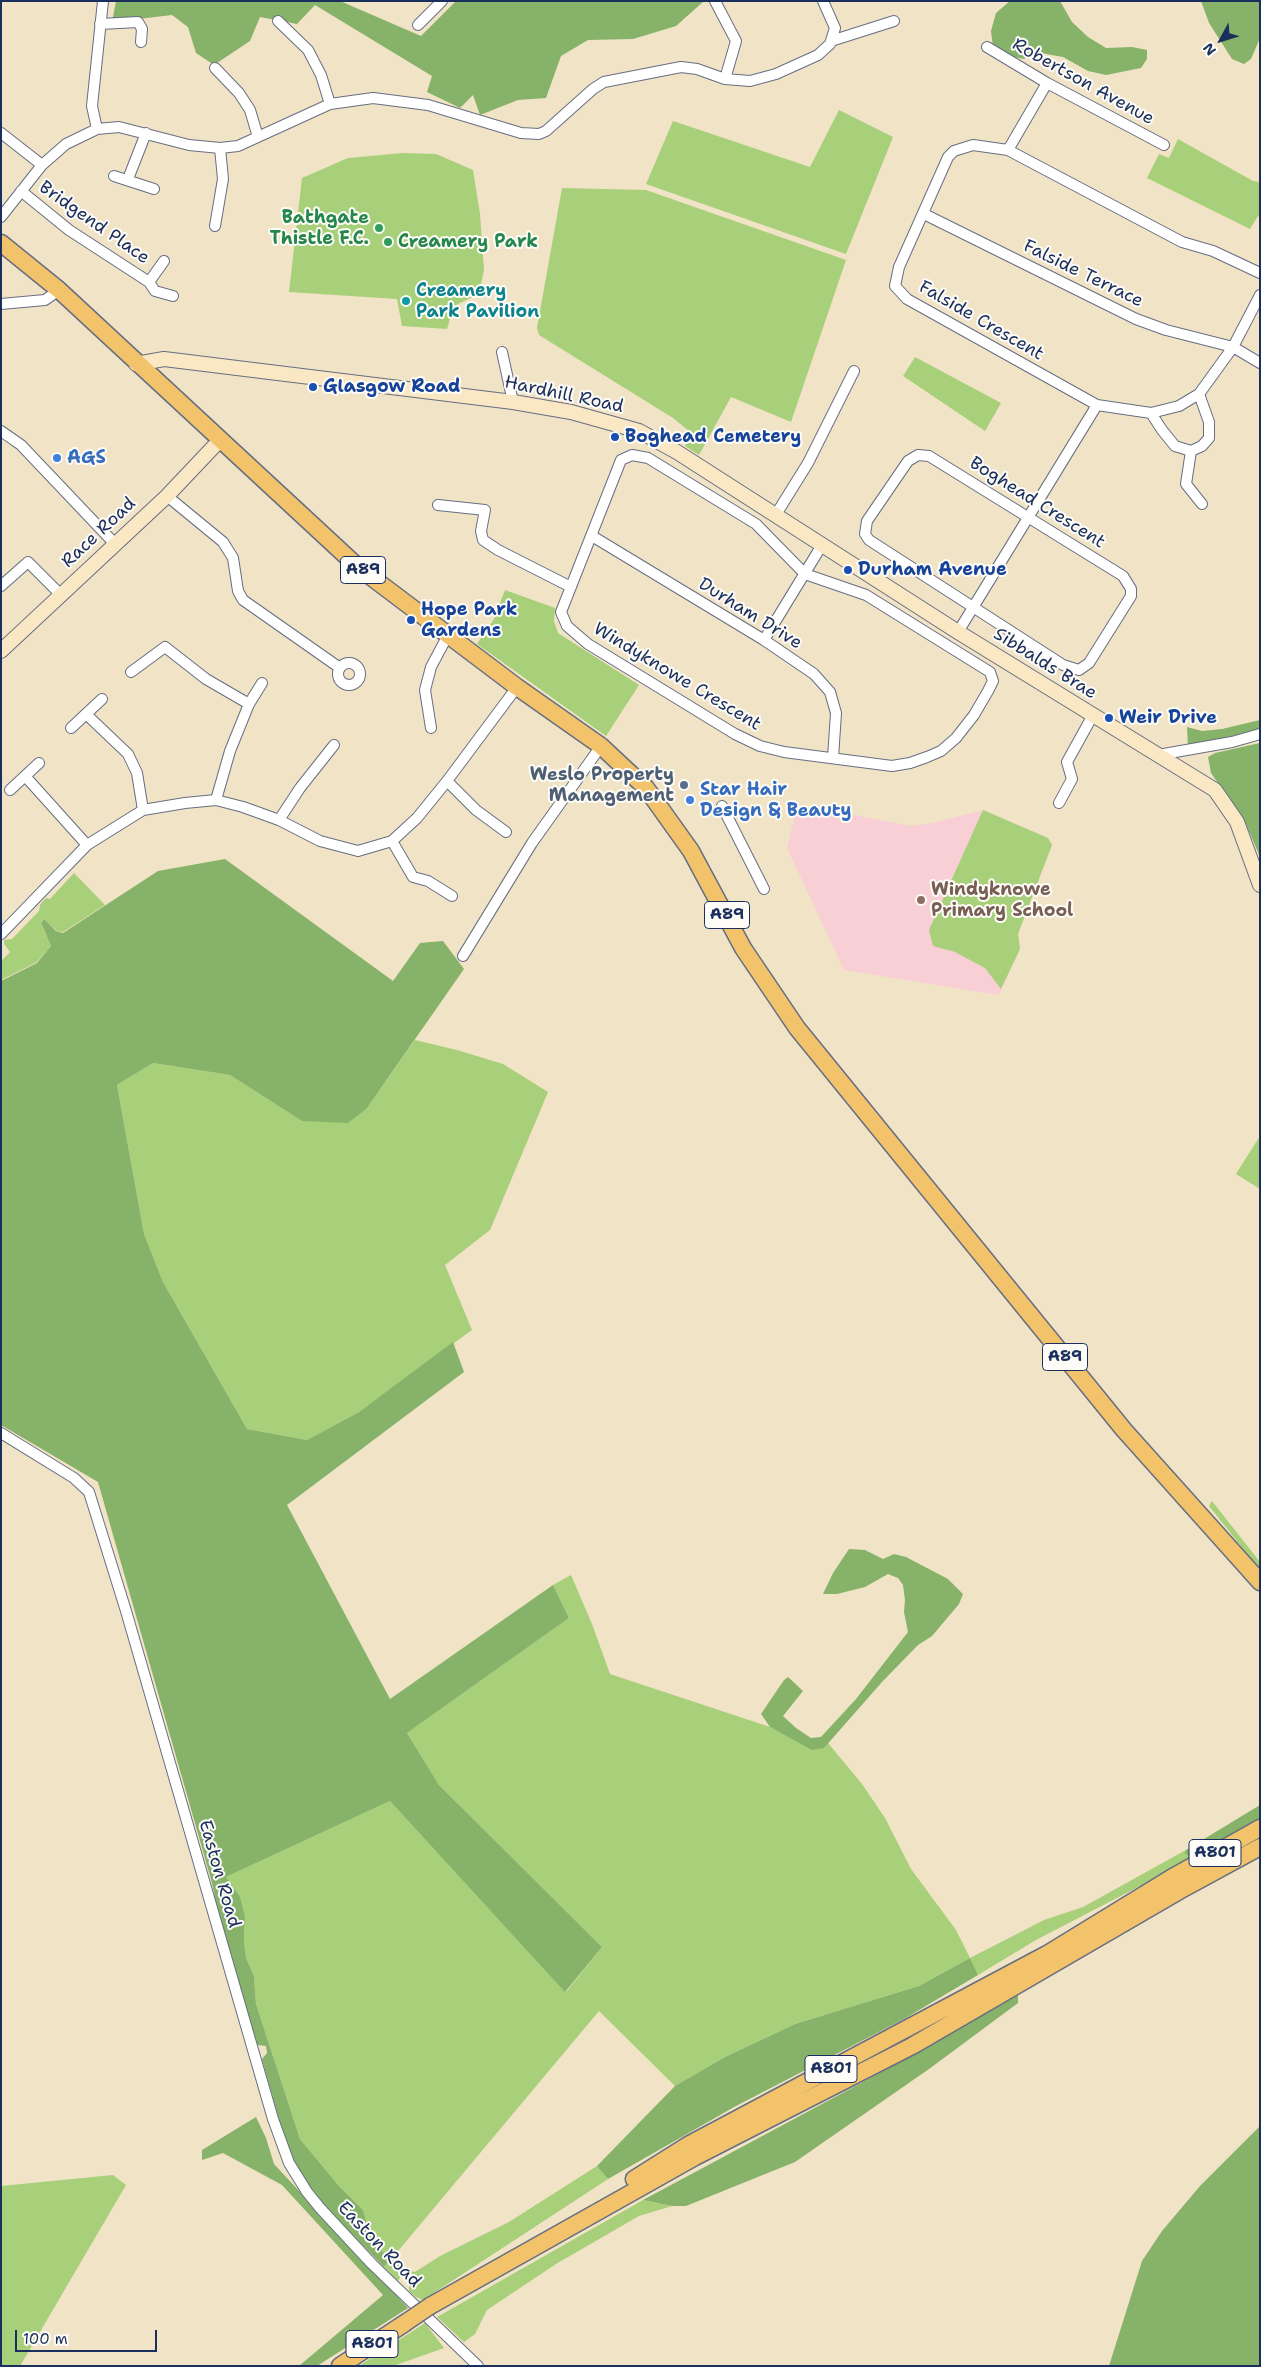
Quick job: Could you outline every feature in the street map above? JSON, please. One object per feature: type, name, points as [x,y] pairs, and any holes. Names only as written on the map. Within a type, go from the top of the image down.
[{"type":"main road","name":"A89","points":[[1,243],[59,290],[136,364],[358,566],[518,687],[601,746],[646,788],[691,851],[743,948],[797,1028],[1124,1430],[1260,1582]]},
{"type":"main road","name":"Hardhill Road","points":[[136,364],[164,359],[513,402],[571,412],[639,431],[677,452],[958,632]]},
{"type":"main road","name":"Race Road","points":[[1,651],[166,496],[220,440]]},
{"type":"main road","name":"Sibbalds Brae","points":[[958,632],[1214,790],[1237,822],[1260,885]]},
{"type":"main road","name":"A801","points":[[340,2366],[405,2323],[430,2313],[495,2268],[688,2145],[1047,1954],[1171,1878],[1260,1828]]},
{"type":"main road","name":"A801","points":[[495,2268],[695,2157],[912,2046],[1179,1891],[1260,1847]]},
{"type":"street","points":[[97,129],[92,106],[103,1]]},
{"type":"street","points":[[418,25],[442,1]]},
{"type":"street","points":[[715,1],[736,41],[724,79]]},
{"type":"street","points":[[1,217],[42,165],[66,144],[97,129],[119,127],[189,145],[220,148],[238,146],[330,104],[373,98],[428,105],[521,133],[539,134],[546,131],[593,89],[604,82],[681,67],[697,69],[724,79],[750,81],[776,74],[818,55],[831,41],[836,28],[824,1]]},
{"type":"street","points":[[278,20],[308,50],[321,75],[330,104]]},
{"type":"street","points":[[831,41],[894,21]]},
{"type":"street","points":[[100,24],[138,22],[142,29],[141,42]]},
{"type":"street","name":"Robertson Avenue","points":[[987,48],[1047,83],[1164,145]]},
{"type":"street","points":[[215,68],[239,93],[250,110],[258,137]]},
{"type":"street","points":[[1008,150],[1047,83]]},
{"type":"street","points":[[128,179],[146,133]]},
{"type":"street","points":[[2,136],[42,165]]},
{"type":"street","name":"Falside Crescent","points":[[1260,273],[1213,251],[1182,242],[1008,150],[972,145],[954,151],[948,157],[899,267],[894,286],[907,299],[1097,405],[1152,413],[1179,406],[1199,394],[1233,347],[1260,295]]},
{"type":"street","points":[[215,226],[223,179],[220,148]]},
{"type":"street","points":[[114,176],[154,189]]},
{"type":"street","name":"Bridgend Place","points":[[21,191],[69,230],[150,282],[156,291],[173,296]]},
{"type":"street","name":"Falside Terrace","points":[[924,214],[1136,320],[1166,330],[1233,347]]},
{"type":"street","name":"Bridgend Place","points":[[150,282],[164,261]]},
{"type":"street","points":[[1,304],[45,300],[59,290]]},
{"type":"street","points":[[1233,347],[1260,363]]},
{"type":"street","points":[[502,352],[513,402]]},
{"type":"street","points":[[775,516],[808,463],[854,371]]},
{"type":"street","points":[[1152,413],[1162,430],[1175,446],[1191,450],[1202,446],[1209,438],[1210,422],[1199,394]]},
{"type":"street","points":[[958,632],[1097,405]]},
{"type":"street","points":[[1,431],[21,445],[114,544]]},
{"type":"street","points":[[1191,450],[1186,484],[1202,504]]},
{"type":"street","name":"Boghead Crescent","points":[[918,454],[929,456],[1028,516],[1123,576],[1131,589],[1131,596],[1090,663],[1079,670],[1063,665],[972,608],[876,546],[865,534],[867,521],[908,461],[918,454]]},
{"type":"street","name":"Windyknowe Crescent","points":[[632,455],[648,458],[756,524],[805,574],[866,595],[990,672],[992,681],[974,715],[956,738],[942,751],[910,763],[892,766],[784,752],[760,746],[588,644],[567,626],[561,612],[592,536],[621,460],[632,455]]},
{"type":"street","points":[[166,496],[223,542],[232,558],[238,592],[243,600],[340,668]]},
{"type":"street","points":[[438,505],[485,510],[481,531],[483,540],[498,550],[571,587]]},
{"type":"street","name":"Durham Drive","points":[[592,536],[764,640],[814,674],[830,692],[836,713],[833,758]]},
{"type":"street","points":[[764,640],[822,545]]},
{"type":"street","points":[[1,586],[28,562],[61,595]]},
{"type":"street","points":[[432,728],[425,690],[431,667],[448,635]]},
{"type":"street","points":[[131,672],[166,647],[206,679],[249,704]]},
{"type":"street","points":[[216,800],[230,751],[249,704],[262,683]]},
{"type":"street","points":[[1,934],[87,844],[143,810],[216,800],[279,820],[320,841],[358,851],[392,842],[417,818],[518,687]]},
{"type":"street","points":[[71,728],[102,699]]},
{"type":"street","points":[[87,715],[128,754],[137,773],[143,810]]},
{"type":"street","points":[[1059,802],[1072,779],[1067,762],[1093,715]]},
{"type":"street","points":[[1158,755],[1232,742],[1260,734]]},
{"type":"street","points":[[279,820],[300,788],[334,745]]},
{"type":"street","points":[[463,956],[532,843],[601,746]]},
{"type":"street","points":[[10,790],[39,763]]},
{"type":"street","points":[[25,776],[87,844]]},
{"type":"street","points":[[447,781],[476,810],[506,832]]},
{"type":"street","points":[[722,806],[764,889]]},
{"type":"street","points":[[392,842],[413,877],[428,881],[452,896]]},
{"type":"street","name":"Easton Road","points":[[1,1433],[74,1478],[89,1492],[126,1610],[273,2119],[289,2163],[307,2192],[320,2208],[372,2264],[430,2313],[478,2366]]},
{"type":"shaded area","name":"Windyknowe Primary School","points":[[796,810],[839,812],[911,826],[933,823],[983,810],[1048,838],[1052,845],[1018,934],[1020,949],[999,995],[844,970],[787,848]]},
{"type":"green space","points":[[116,1],[340,1],[421,36],[456,1],[704,1],[676,26],[633,39],[588,40],[561,56],[546,98],[518,100],[480,115],[473,95],[460,108],[427,92],[432,76],[315,5],[297,24],[260,17],[250,41],[214,65],[196,53],[188,27],[172,15],[112,22]]},
{"type":"green space","points":[[1010,1],[1060,1],[1072,22],[1088,37],[1106,48],[1132,47],[1147,50],[1147,59],[1141,68],[1106,75],[1088,71],[1063,57],[1035,52],[1024,59],[1009,56],[993,47],[991,31],[996,13]]},
{"type":"green space","points":[[1201,1],[1260,1],[1260,38],[1251,59],[1244,64],[1232,59],[1209,23]]},
{"type":"green space","points":[[839,110],[893,137],[846,254],[646,184],[673,121],[810,167]]},
{"type":"green space","points":[[1178,139],[1253,181],[1260,182],[1260,217],[1258,216],[1250,229],[1147,178],[1159,154],[1169,158]]},
{"type":"green space","name":"Creamery Park","points":[[403,153],[436,154],[473,170],[480,214],[484,270],[479,294],[454,306],[447,329],[402,326],[397,299],[289,292],[302,178],[348,158]]},
{"type":"green space","points":[[562,188],[646,190],[846,260],[791,422],[731,397],[699,455],[685,446],[689,431],[673,418],[539,335],[537,328]]},
{"type":"green space","points":[[915,357],[1001,403],[985,431],[903,376]]},
{"type":"green space","points":[[505,590],[555,608],[554,621],[558,633],[639,685],[606,736],[477,644],[494,619]]},
{"type":"green space","points":[[1260,720],[1260,729],[1188,747],[1187,727],[1202,731],[1222,729]]},
{"type":"green space","points":[[1260,743],[1260,857],[1246,824],[1211,773],[1208,757],[1215,753]]},
{"type":"green space","points":[[983,810],[1048,838],[1052,845],[1018,934],[1020,949],[1001,989],[985,968],[955,952],[933,946],[929,930]]},
{"type":"green space","points":[[225,859],[393,981],[420,943],[443,941],[464,969],[367,1108],[348,1123],[302,1121],[230,1075],[153,1063],[117,1085],[144,1234],[163,1282],[247,1429],[307,1440],[359,1412],[453,1342],[464,1372],[287,1505],[390,1699],[553,1585],[569,1618],[407,1733],[439,1785],[602,1947],[565,1992],[390,1801],[226,1877],[240,1897],[245,1917],[244,1942],[246,1958],[254,1976],[256,2004],[300,2139],[339,2186],[363,2210],[371,2238],[390,2260],[384,2267],[324,2206],[302,2178],[287,2148],[262,2059],[267,2053],[266,2046],[257,2045],[220,1922],[212,1883],[98,1482],[1,1425],[1,981],[37,963],[51,946],[41,923],[44,919],[56,931],[63,933],[158,871]]},
{"type":"green space","points":[[74,873],[105,905],[63,932],[57,931],[43,919],[41,924],[51,946],[37,962],[1,980],[1,961],[10,952],[4,944],[4,940],[12,939],[39,911],[40,905],[46,898],[50,899]]},
{"type":"green space","points":[[415,1040],[503,1064],[548,1092],[490,1230],[445,1265],[472,1330],[359,1412],[307,1440],[247,1429],[163,1282],[144,1234],[117,1085],[153,1063],[230,1075],[302,1121],[367,1108]]},
{"type":"green space","points":[[1260,1136],[1260,1189],[1236,1174]]},
{"type":"green space","points":[[1212,1501],[1260,1562],[1260,1570],[1209,1506]]},
{"type":"green space","points":[[849,1549],[865,1550],[883,1559],[894,1554],[906,1557],[948,1579],[963,1594],[959,1604],[932,1636],[918,1645],[882,1682],[824,1748],[812,1750],[770,1727],[761,1714],[784,1680],[788,1677],[803,1691],[783,1716],[811,1738],[821,1737],[856,1699],[908,1632],[904,1612],[903,1585],[898,1578],[888,1574],[865,1587],[837,1594],[823,1594],[833,1573]]},
{"type":"green space","points":[[571,1575],[592,1624],[610,1674],[770,1727],[791,1738],[824,1748],[828,1743],[862,1784],[885,1818],[911,1869],[956,1930],[970,1958],[919,1986],[795,2024],[725,2057],[675,2086],[599,2011],[393,2257],[404,2269],[415,2272],[440,2256],[509,2222],[597,2166],[608,2179],[423,2300],[409,2291],[409,2277],[403,2273],[398,2281],[384,2267],[390,2260],[371,2238],[363,2210],[339,2186],[300,2139],[256,2004],[254,1976],[246,1958],[244,1942],[245,1917],[226,1877],[390,1801],[566,1992],[602,1947],[439,1785],[407,1733],[569,1618],[553,1585]]},
{"type":"green space","points":[[1260,1805],[1260,1820],[1192,1859],[1185,1853],[1186,1850]]},
{"type":"green space","points":[[1186,1850],[1186,1853],[1192,1859],[1036,1940],[978,1975],[970,1958],[1044,1920],[1083,1907]]},
{"type":"green space","points":[[970,1958],[978,1975],[904,2019],[736,2106],[608,2179],[597,2166],[675,2086],[725,2057],[795,2024],[919,1986]]},
{"type":"green space","points":[[1018,1995],[1018,2003],[929,2069],[795,2162],[686,2206],[672,2206],[643,2200],[904,2060]]},
{"type":"green space","points":[[256,2117],[266,2138],[274,2164],[408,2308],[317,2366],[299,2366],[383,2295],[282,2185],[223,2153],[202,2160],[202,2150]]},
{"type":"green space","points":[[1260,2126],[1260,2366],[1109,2366],[1142,2261],[1162,2231],[1200,2186]]},
{"type":"green space","points":[[113,2175],[126,2185],[20,2366],[1,2366],[1,2186]]},
{"type":"green space","points":[[643,2200],[672,2206],[639,2216],[556,2264],[487,2310],[475,2334],[464,2342],[437,2317]]},
{"type":"green space","points":[[425,2323],[444,2348],[393,2366],[359,2366]]},
{"type":"place","name":"Bathgate Thistle F.C.","points":[[379,228]]},
{"type":"place","name":"Creamery Park","points":[[388,242]]},
{"type":"place","name":"Creamery Park Pavilion","points":[[406,301]]},
{"type":"place","name":"Glasgow Road","points":[[313,387]]},
{"type":"place","name":"Boghead Cemetery","points":[[615,437]]},
{"type":"place","name":"AGS","points":[[57,458]]},
{"type":"place","name":"Durham Avenue","points":[[848,570]]},
{"type":"place","name":"Hope Park Gardens","points":[[411,620]]},
{"type":"place","name":"Weir Drive","points":[[1109,718]]},
{"type":"place","name":"Weslo Property Management","points":[[684,785]]},
{"type":"place","name":"Star Hair Design & Beauty","points":[[690,800]]},
{"type":"place","name":"Windyknowe Primary School","points":[[921,900]]}]
